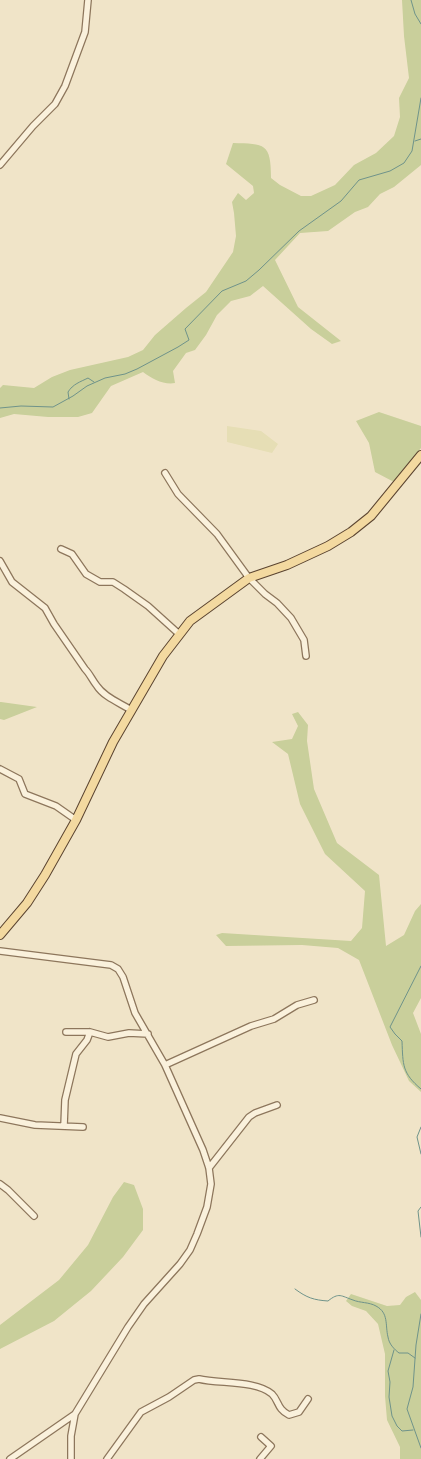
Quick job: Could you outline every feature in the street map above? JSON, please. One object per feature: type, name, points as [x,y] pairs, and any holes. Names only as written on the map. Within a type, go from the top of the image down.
[{"type":"main road","points":[[0,935],[27,903],[45,875],[76,820],[112,742],[164,656],[190,621],[249,578],[287,565],[328,546],[351,532],[371,516],[421,455]]},
{"type":"street","points":[[0,165],[33,126],[55,104],[65,86],[85,32],[88,0]]},
{"type":"street","points":[[165,473],[178,494],[217,534],[249,578],[291,618],[304,640],[306,656]]},
{"type":"street","points":[[60,549],[72,554],[86,574],[100,582],[113,582],[124,589],[148,606],[179,634]]},
{"type":"street","points":[[0,561],[12,582],[45,608],[97,687],[106,695],[131,710]]},
{"type":"street","points":[[0,769],[19,779],[25,794],[56,806],[76,820]]},
{"type":"street","points":[[0,951],[111,965],[118,969],[123,977],[135,1013],[165,1065],[204,1150],[211,1177],[207,1207],[198,1234],[190,1250],[144,1304],[75,1414],[71,1436],[71,1459]]},
{"type":"street","points":[[165,1065],[251,1026],[274,1019],[297,1005],[314,1000]]},
{"type":"street","points":[[66,1032],[90,1032],[108,1037],[129,1032],[148,1034]]},
{"type":"street","points":[[64,1126],[65,1100],[76,1054],[87,1040],[90,1032]]},
{"type":"street","points":[[209,1168],[249,1117],[277,1105]]},
{"type":"street","points":[[0,1118],[35,1125],[83,1127]]},
{"type":"street","points":[[0,1184],[34,1216]]},
{"type":"street","points":[[107,1459],[141,1412],[169,1397],[194,1380],[244,1384],[265,1390],[273,1395],[283,1412],[289,1415],[299,1412],[308,1399]]},
{"type":"street","points":[[10,1459],[75,1414]]},
{"type":"street","points":[[260,1459],[271,1446],[261,1437]]},
{"type":"shaded area","points":[[227,426],[261,431],[278,444],[272,453],[227,442]]},
{"type":"green space","points":[[402,0],[421,0],[421,165],[394,187],[380,194],[368,207],[355,212],[328,231],[300,233],[275,260],[298,307],[341,341],[332,344],[311,329],[263,286],[250,296],[231,301],[217,315],[195,350],[186,353],[173,371],[175,383],[158,381],[143,372],[111,386],[92,413],[78,417],[14,414],[0,418],[0,388],[3,385],[34,388],[52,377],[70,370],[128,357],[143,350],[155,335],[206,292],[233,252],[236,236],[232,202],[238,193],[246,200],[254,193],[253,186],[226,164],[233,143],[259,145],[264,148],[270,158],[271,178],[301,196],[311,196],[335,185],[354,165],[376,153],[394,136],[400,117],[399,98],[409,78]]},
{"type":"green space","points":[[379,412],[421,426],[421,448],[394,482],[375,472],[369,443],[356,421]]},
{"type":"green space","points":[[0,702],[37,707],[4,720],[0,719]]},
{"type":"green space","points":[[298,712],[308,725],[307,741],[314,789],[337,843],[379,875],[386,946],[404,935],[415,911],[421,904],[421,998],[413,1013],[421,1034],[421,1092],[409,1081],[392,1045],[359,960],[338,948],[302,945],[226,946],[216,935],[222,933],[351,941],[362,928],[365,891],[325,854],[300,804],[288,754],[272,742],[292,739],[298,726],[292,714]]},
{"type":"green space","points":[[124,1182],[134,1185],[143,1209],[143,1230],[123,1257],[91,1291],[54,1321],[0,1349],[0,1325],[59,1280],[88,1245],[113,1197]]},
{"type":"green space","points":[[415,1292],[421,1300],[421,1459],[400,1459],[400,1447],[387,1420],[385,1354],[378,1324],[366,1311],[352,1306],[346,1301],[351,1294],[387,1306],[400,1305],[406,1297]]},
{"type":"waterway","points":[[411,0],[415,14],[421,24]]},
{"type":"waterway","points":[[0,408],[21,406],[53,407],[87,386],[105,378],[125,374],[137,369],[189,340],[185,329],[222,291],[246,281],[299,231],[341,201],[359,180],[390,171],[404,163],[412,151],[421,98]]},
{"type":"waterway","points":[[415,141],[421,139]]},
{"type":"waterway","points":[[69,399],[68,392],[74,385],[88,378],[94,382]]},
{"type":"waterway","points":[[421,966],[390,1027],[402,1041],[403,1063],[407,1073],[421,1089]]},
{"type":"waterway","points":[[421,1127],[417,1137],[421,1154]]},
{"type":"waterway","points":[[421,1207],[418,1211],[421,1237]]},
{"type":"waterway","points":[[295,1289],[315,1299],[328,1301],[335,1296],[340,1296],[376,1306],[385,1316],[387,1333],[392,1346],[399,1353],[408,1353],[415,1358]]},
{"type":"waterway","points":[[421,1314],[416,1345],[413,1387],[407,1409],[421,1448]]},
{"type":"waterway","points":[[394,1350],[388,1371],[392,1416],[402,1431],[413,1430]]}]
